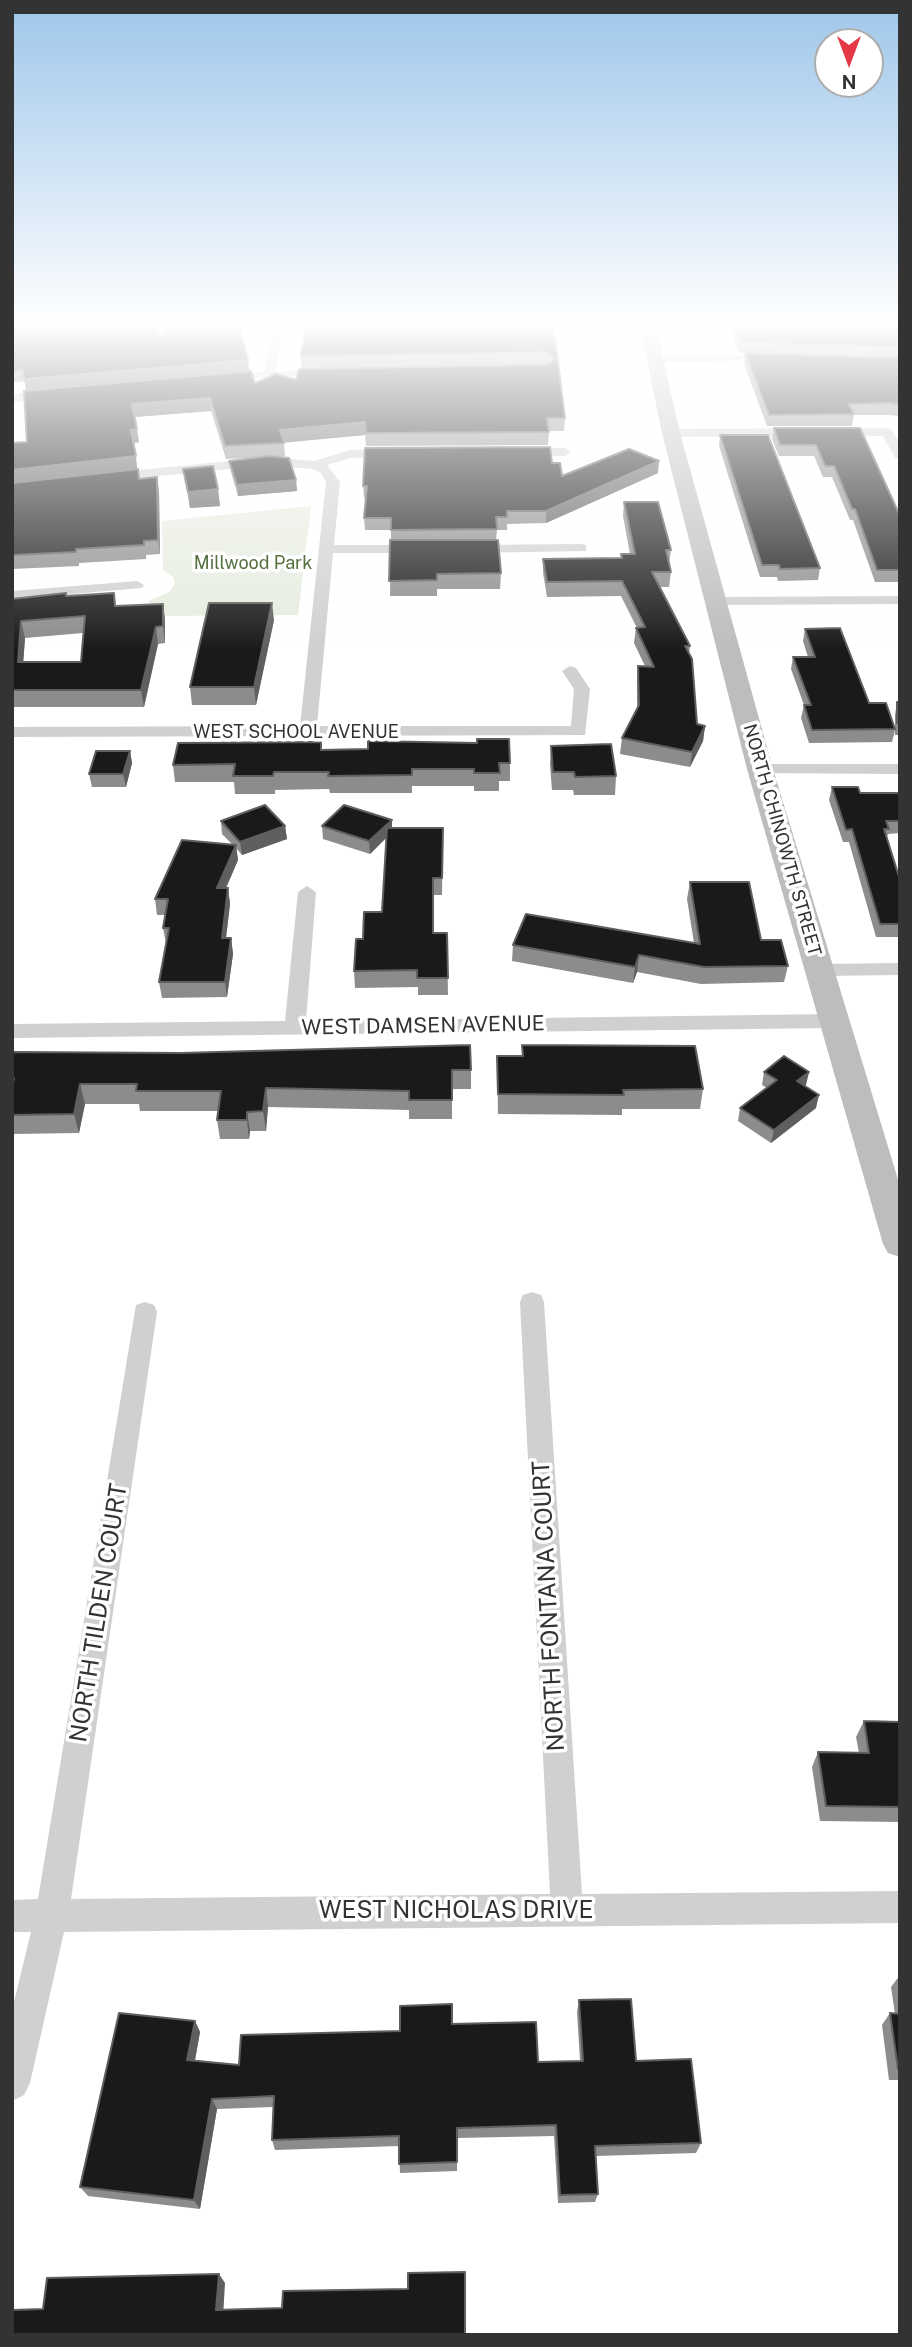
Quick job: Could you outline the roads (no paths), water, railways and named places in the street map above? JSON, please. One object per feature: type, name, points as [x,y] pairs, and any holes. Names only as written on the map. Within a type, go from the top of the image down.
[{"type":"street","points":[[671,433],[887,432],[900,455]]},
{"type":"street","name":"NORTH CHINOWTH STREET","points":[[671,433],[792,887],[821,970],[833,1021],[900,1244]]},
{"type":"street","points":[[498,452],[565,452]]},
{"type":"street","points":[[315,465],[350,454],[404,453]]},
{"type":"street","points":[[90,479],[270,461],[315,465],[326,470],[333,482],[308,730]]},
{"type":"street","points":[[326,549],[581,548]]},
{"type":"street","points":[[12,595],[137,585]]},
{"type":"street","points":[[715,601],[900,600]]},
{"type":"street","name":"WEST SCHOOL AVENUE","points":[[12,732],[579,731],[582,689],[570,671]]},
{"type":"street","points":[[760,769],[900,768]]},
{"type":"street","points":[[295,1028],[307,892]]},
{"type":"street","points":[[821,970],[900,969]]},
{"type":"street","name":"WEST DAMSEN AVENUE","points":[[12,1031],[833,1021]]},
{"type":"street","name":"NORTH FONTANA COURT","points":[[532,1302],[567,1910]]},
{"type":"street","name":"NORTH TILDEN COURT","points":[[12,2083],[52,1914],[145,1312]]},
{"type":"street","name":"WEST NICHOLAS DRIVE","points":[[12,1916],[900,1906]]},
{"type":"park label","name":"Millwood Park","points":[[253,563]]}]
